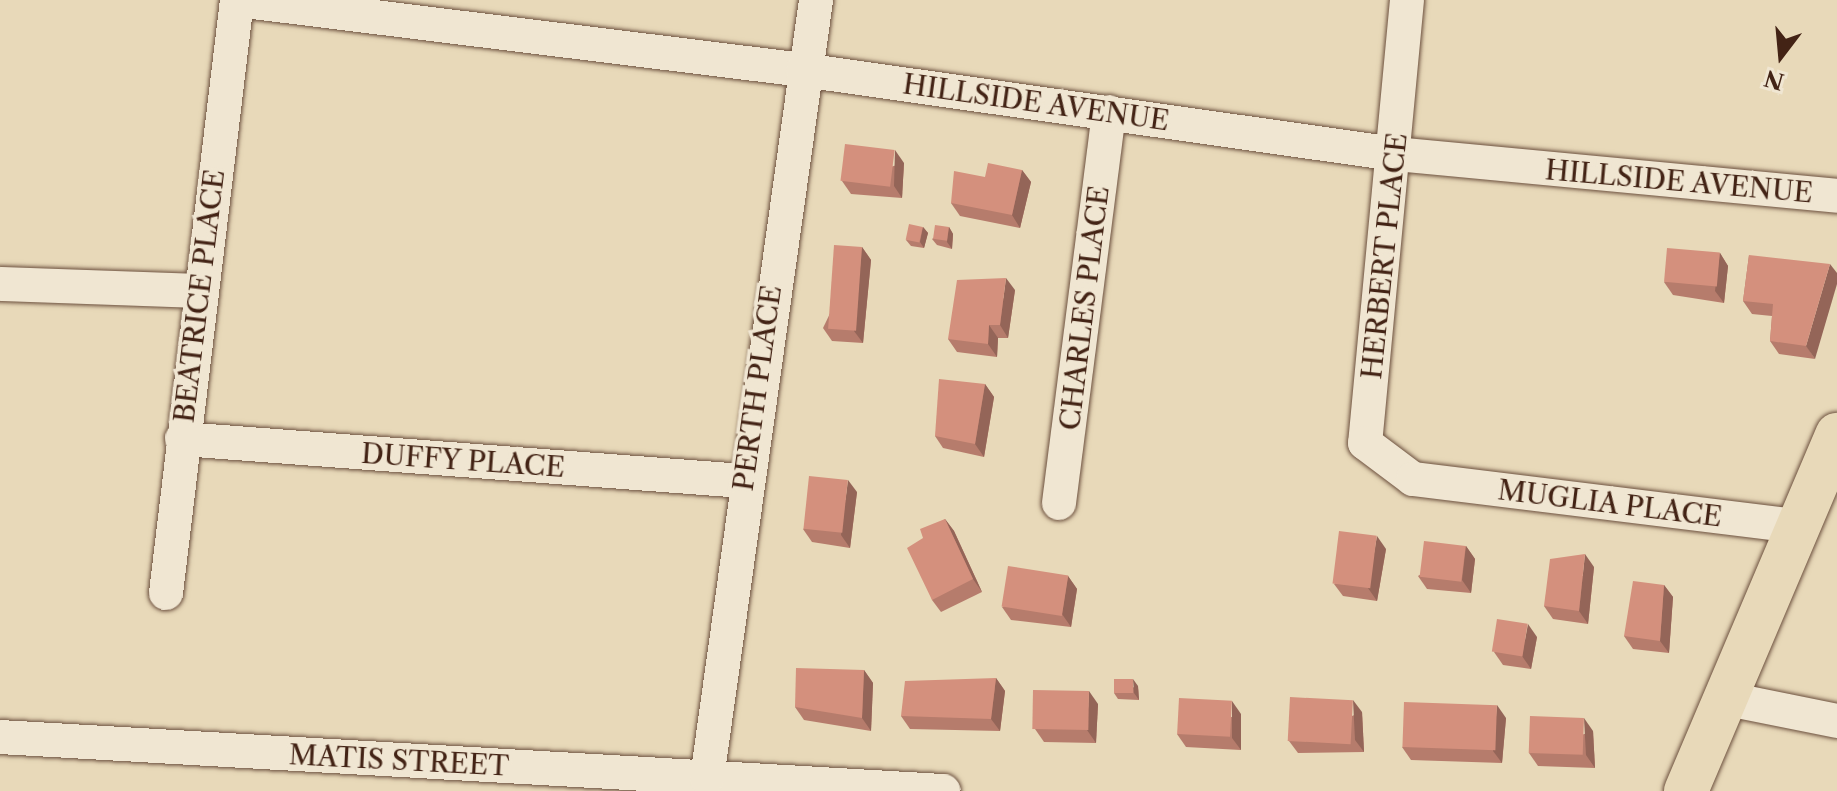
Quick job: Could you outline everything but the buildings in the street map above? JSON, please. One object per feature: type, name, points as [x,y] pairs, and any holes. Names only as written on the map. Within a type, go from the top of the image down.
[{"type":"main road","points":[[1686,791],[1837,435]]},
{"type":"street","name":"HILLSIDE AVENUE","points":[[237,0],[803,70],[1395,154],[1837,196]]},
{"type":"street","name":"BEATRICE PLACE","points":[[166,593],[197,291],[237,0]]},
{"type":"street","name":"PERTH PLACE","points":[[707,778],[743,481],[816,0]]},
{"type":"street","name":"HERBERT PLACE","points":[[1407,0],[1395,154],[1365,443],[1389,468],[1421,480]]},
{"type":"street","name":"CHARLES PLACE","points":[[1059,503],[1109,112]]},
{"type":"street","points":[[0,284],[197,291]]},
{"type":"street","name":"DUFFY PLACE","points":[[182,439],[743,481]]},
{"type":"street","name":"MUGLIA PLACE","points":[[1421,480],[1798,526]]},
{"type":"street","points":[[1723,698],[1837,721]]},
{"type":"street","name":"MATIS STREET","points":[[0,737],[943,791]]}]
